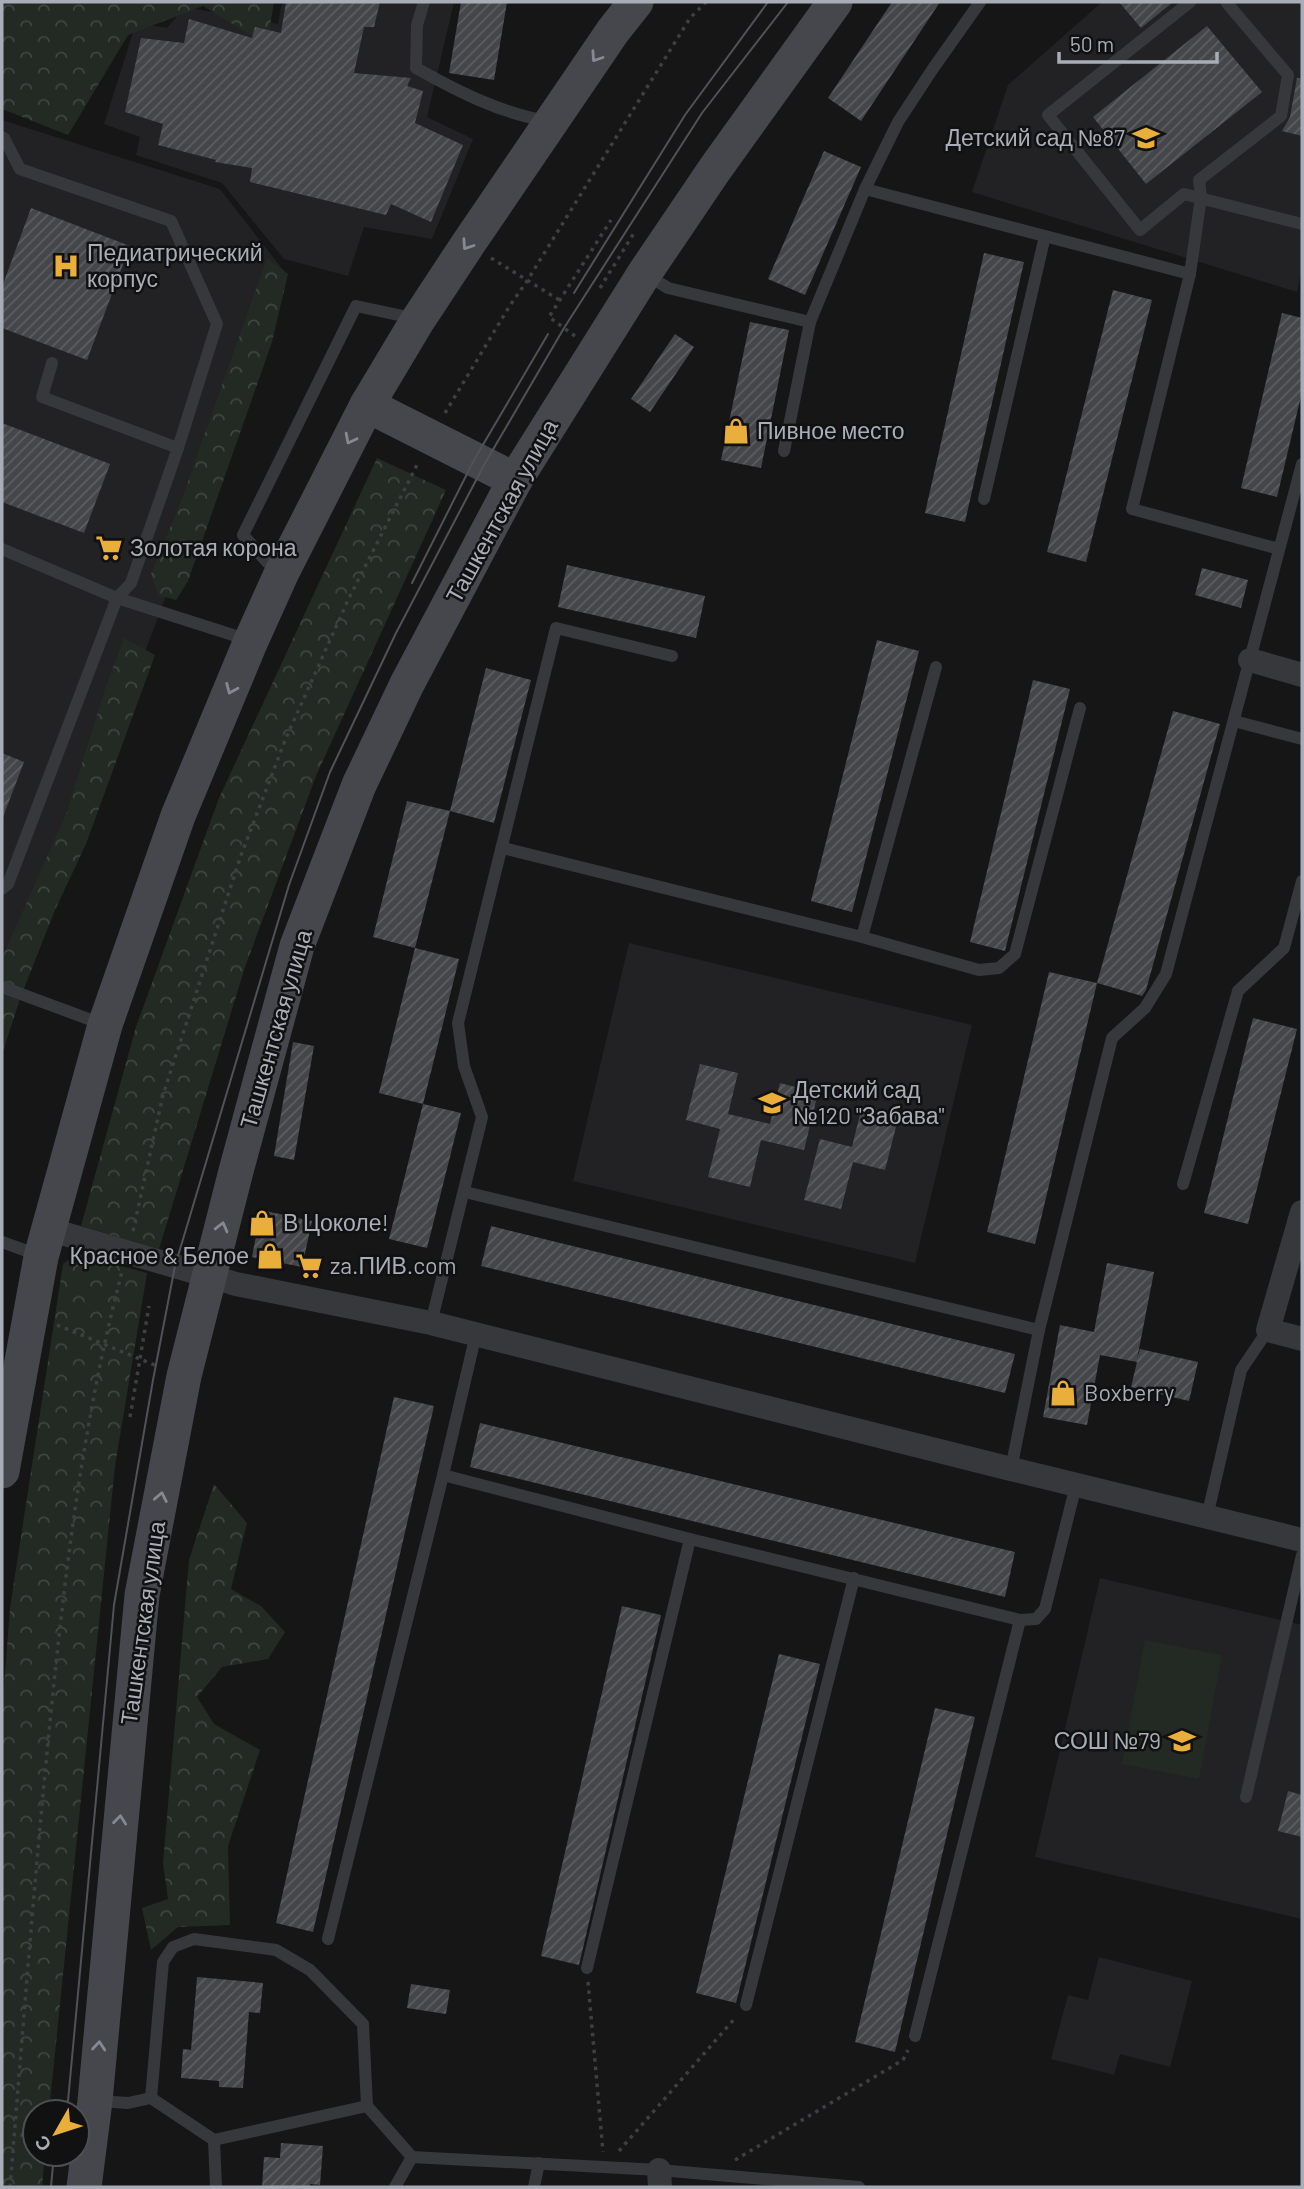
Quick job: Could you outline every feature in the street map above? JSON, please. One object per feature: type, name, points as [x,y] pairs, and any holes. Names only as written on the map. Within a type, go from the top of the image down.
[{"type":"main road","points":[[2,1471],[45,1243],[105,1025],[178,816],[250,643],[282,572],[367,405],[416,323],[613,31],[636,2]]},
{"type":"main road","name":"Ташкентская улица","points":[[85,2187],[142,1595],[184,1376],[297,946],[359,785],[407,684],[515,480],[644,274],[715,169],[835,2]]},
{"type":"main road","points":[[367,405],[515,480]]},
{"type":"street","points":[[1250,660],[1302,675]]},
{"type":"street","points":[[1302,1212],[1268,1330],[1302,1339]]},
{"type":"street","points":[[45,1243],[431,1323],[1302,1540]]},
{"type":"lane","points":[[424,2],[417,25],[416,68],[464,95],[531,118],[552,122]]},
{"type":"lane","points":[[783,451],[810,322],[865,189],[898,122],[980,2]]},
{"type":"lane","points":[[1190,2],[1048,116],[1140,230],[1184,194],[1302,224]]},
{"type":"lane","points":[[1227,3],[1288,75],[1281,117],[1199,180],[1200,198],[1191,274],[1132,509],[1279,549]]},
{"type":"lane","points":[[2,137],[20,169],[171,220],[217,324],[131,583],[117,598],[8,884],[2,889]]},
{"type":"lane","points":[[865,189],[1191,274]]},
{"type":"lane","points":[[984,499],[1045,236]]},
{"type":"lane","points":[[644,274],[668,288],[810,322]]},
{"type":"lane","points":[[282,572],[267,562],[243,535],[356,306],[403,317],[416,323]]},
{"type":"lane","points":[[52,363],[42,397],[177,448]]},
{"type":"lane","points":[[1011,1469],[1039,1330],[1112,1038],[1145,1008],[1166,974],[1302,464]]},
{"type":"lane","points":[[2,549],[117,598],[236,636],[250,643]]},
{"type":"lane","points":[[431,1323],[466,1192],[482,1117],[464,1066],[458,1023],[556,628],[672,656]]},
{"type":"lane","points":[[862,937],[936,667]]},
{"type":"lane","points":[[503,848],[862,937],[979,970],[999,968],[1015,954],[1080,708]]},
{"type":"lane","points":[[1234,721],[1302,739]]},
{"type":"lane","points":[[1183,1184],[1238,991],[1284,948],[1302,881]]},
{"type":"lane","points":[[2,986],[105,1025]]},
{"type":"lane","points":[[466,1192],[1039,1330]]},
{"type":"lane","points":[[2,1242],[45,1243]]},
{"type":"lane","points":[[1207,1517],[1241,1370],[1268,1330]]},
{"type":"lane","points":[[328,1940],[443,1475],[475,1334]]},
{"type":"lane","points":[[443,1475],[1020,1620],[1036,1619],[1045,1609],[1076,1485]]},
{"type":"lane","points":[[587,1968],[690,1539]]},
{"type":"lane","points":[[1246,1797],[1302,1555]]},
{"type":"lane","points":[[746,2005],[853,1578]]},
{"type":"lane","points":[[915,2036],[1020,1620]]},
{"type":"lane","points":[[151,2098],[163,1962],[173,1947],[194,1939],[276,1950],[310,1970],[363,2024],[367,2106],[412,2157],[605,2167],[660,2179],[710,2175],[859,2187]]},
{"type":"lane","points":[[95,2101],[128,2103],[151,2098],[214,2140],[367,2106]]},
{"type":"lane","points":[[214,2140],[216,2187]]},
{"type":"lane","points":[[395,2187],[412,2157]]},
{"type":"lane","points":[[534,2187],[539,2163]]},
{"type":"path","points":[[572,333],[549,317],[611,220]]},
{"type":"path","points":[[599,289],[634,233]]},
{"type":"path","points":[[468,244],[561,301]]},
{"type":"path","points":[[130,1417],[149,1306]]},
{"type":"path","points":[[52,1323],[163,1368]]},
{"type":"path","points":[[587,1968],[605,2167]]},
{"type":"path","points":[[605,2167],[746,2005]]},
{"type":"path","points":[[710,2175],[903,2060],[915,2036]]},
{"type":"shaded area","points":[[282,2],[454,2],[427,117],[473,139],[432,239],[364,227],[348,276],[284,259],[222,183],[136,155],[140,137],[104,124],[136,23],[167,28],[185,7],[278,24]]},
{"type":"shaded area","name":"Детский сад №87","points":[[1102,2],[1302,2],[1302,267],[1297,292],[972,192],[1008,85]]},
{"type":"shaded area","points":[[2,120],[220,189],[287,275],[2,1031]]},
{"type":"shaded area","name":"Детский сад №120 \"Забава\"","points":[[629,943],[972,1025],[915,1263],[573,1181]]},
{"type":"shaded area","name":"СОШ №79","points":[[1100,1578],[1302,1625],[1302,1919],[1035,1857]]},
{"type":"shaded area","points":[[1099,1957],[1192,1981],[1170,2067],[1120,2054],[1114,2075],[1051,2059],[1068,1995],[1088,2000]]},
{"type":"green space","points":[[2,2],[274,2],[267,45],[203,6],[128,35],[68,135],[2,109]]},
{"type":"green space","points":[[267,258],[288,274],[272,342],[188,581],[176,600],[158,595],[151,574],[180,504]]},
{"type":"green space","points":[[377,458],[446,490],[316,776],[245,967],[159,1249],[81,1226],[136,1027],[219,798]]},
{"type":"green space","points":[[124,638],[155,655],[86,844],[55,910],[21,996],[2,1054],[2,958],[67,812],[106,686]]},
{"type":"green space","points":[[76,1254],[147,1273],[115,1466],[50,2098],[21,2098],[21,2168],[44,2168],[42,2187],[2,2187],[2,1712],[10,1608],[63,1264]]},
{"type":"green space","points":[[214,1484],[247,1523],[231,1589],[261,1606],[285,1632],[268,1659],[222,1667],[197,1697],[214,1724],[260,1750],[228,1846],[230,1925],[178,1927],[151,1950],[142,1908],[168,1899],[163,1863],[189,1560]]},
{"type":"green space","points":[[1145,1640],[1222,1655],[1199,1779],[1122,1764]]},
{"type":"building","points":[[286,2],[380,2],[374,27],[364,27],[354,73],[411,78],[407,86],[423,91],[415,123],[463,145],[431,222],[391,204],[386,215],[250,182],[252,168],[215,162],[216,160],[158,145],[163,124],[125,112],[141,38],[184,43],[189,19],[252,38],[255,27],[281,33]]},
{"type":"building","points":[[461,2],[507,2],[494,80],[449,73]]},
{"type":"building","points":[[892,2],[940,2],[861,121],[828,98]]},
{"type":"building","points":[[1119,2],[1173,2],[1141,28]]},
{"type":"building","points":[[1207,26],[1262,92],[1146,184],[1093,117]]},
{"type":"building","points":[[1297,78],[1302,78],[1302,136],[1282,131],[1290,117]]},
{"type":"building","points":[[824,151],[861,167],[805,295],[768,279]]},
{"type":"building","name":"Педиатрический корпус","points":[[31,208],[130,246],[87,360],[2,328],[2,287]]},
{"type":"building","points":[[984,253],[1024,262],[965,522],[925,513]]},
{"type":"building","points":[[1113,290],[1152,300],[1086,562],[1047,552]]},
{"type":"building","points":[[1282,313],[1302,318],[1302,392],[1277,497],[1241,488]]},
{"type":"building","points":[[750,322],[789,330],[761,468],[721,460]]},
{"type":"building","points":[[675,334],[694,347],[650,412],[631,399]]},
{"type":"building","points":[[2,423],[110,464],[84,533],[2,502]]},
{"type":"building","points":[[567,565],[705,596],[696,638],[558,607]]},
{"type":"building","points":[[1202,568],[1248,580],[1241,608],[1195,595]]},
{"type":"building","points":[[877,640],[919,651],[852,912],[811,901]]},
{"type":"building","points":[[486,668],[531,680],[494,823],[450,811]]},
{"type":"building","points":[[1033,680],[1070,689],[1005,951],[970,942]]},
{"type":"building","points":[[1173,711],[1220,724],[1146,990],[1142,996],[1097,983]]},
{"type":"building","points":[[2,753],[24,762],[3,817],[2,817]]},
{"type":"building","points":[[407,801],[450,811],[415,948],[373,937]]},
{"type":"building","points":[[415,948],[459,959],[423,1104],[379,1093]]},
{"type":"building","points":[[1049,972],[1097,983],[1035,1244],[987,1232]]},
{"type":"building","points":[[1253,1018],[1297,1029],[1248,1224],[1204,1213]]},
{"type":"building","points":[[293,1042],[314,1046],[294,1160],[274,1156]]},
{"type":"building","points":[[700,1064],[738,1073],[728,1114],[770,1124],[780,1083],[818,1093],[804,1150],[761,1140],[750,1187],[708,1177],[720,1129],[686,1120]]},
{"type":"building","points":[[423,1104],[461,1113],[427,1248],[389,1239]]},
{"type":"building","points":[[862,1106],[899,1115],[885,1170],[853,1162],[841,1209],[804,1200],[820,1139],[852,1147]]},
{"type":"building","points":[[261,1210],[312,1221],[302,1267],[252,1257]]},
{"type":"building","points":[[491,1226],[1015,1354],[1005,1393],[481,1266]]},
{"type":"building","points":[[1107,1263],[1154,1272],[1137,1359],[1140,1349],[1198,1362],[1189,1401],[1131,1387],[1137,1362],[1100,1355],[1087,1425],[1043,1417],[1060,1325],[1094,1332]]},
{"type":"building","points":[[394,1397],[434,1406],[313,1932],[276,1923]]},
{"type":"building","points":[[480,1423],[1015,1552],[1005,1597],[470,1467]]},
{"type":"building","points":[[622,1606],[661,1615],[579,1965],[541,1956]]},
{"type":"building","points":[[779,1654],[820,1664],[736,2003],[696,1993]]},
{"type":"building","points":[[935,1708],[975,1717],[895,2052],[855,2042]]},
{"type":"building","points":[[1288,1791],[1302,1795],[1302,1837],[1278,1831]]},
{"type":"building","points":[[197,1977],[263,1983],[260,2013],[249,2012],[243,2088],[219,2087],[219,2081],[181,2078],[183,2049],[191,2050]]},
{"type":"building","points":[[411,1984],[450,1990],[446,2014],[407,2008]]},
{"type":"building","points":[[281,2143],[323,2146],[320,2185],[262,2187],[264,2157],[280,2158]]},
{"type":"tram line","points":[[574,293],[685,115],[768,2]]},
{"type":"tram line","points":[[68,2098],[114,1605],[153,1380],[175,1266],[289,885],[330,772],[396,633],[484,465],[564,328],[702,113],[788,2]]},
{"type":"tram line","points":[[412,583],[474,460],[548,334]]},
{"type":"tram line","points":[[51,2187],[53,2168]]},
{"type":"place","name":"Детский сад №87","points":[[1146,138]]},
{"type":"place","name":"Педиатрический корпус","points":[[66,266]]},
{"type":"place","name":"Пивное место","points":[[736,431]]},
{"type":"place","name":"Золотая корона","points":[[109,548]]},
{"type":"place","name":"Детский сад №120 \"Забава\"","points":[[772,1103]]},
{"type":"place","name":"В Цоколе!","points":[[262,1223]]},
{"type":"place","name":"Красное & Белое","points":[[270,1256]]},
{"type":"place","name":"za.ПИВ.com","points":[[309,1266]]},
{"type":"place","name":"Boxberry","points":[[1063,1393]]},
{"type":"place","name":"СОШ №79","points":[[1182,1741]]}]
